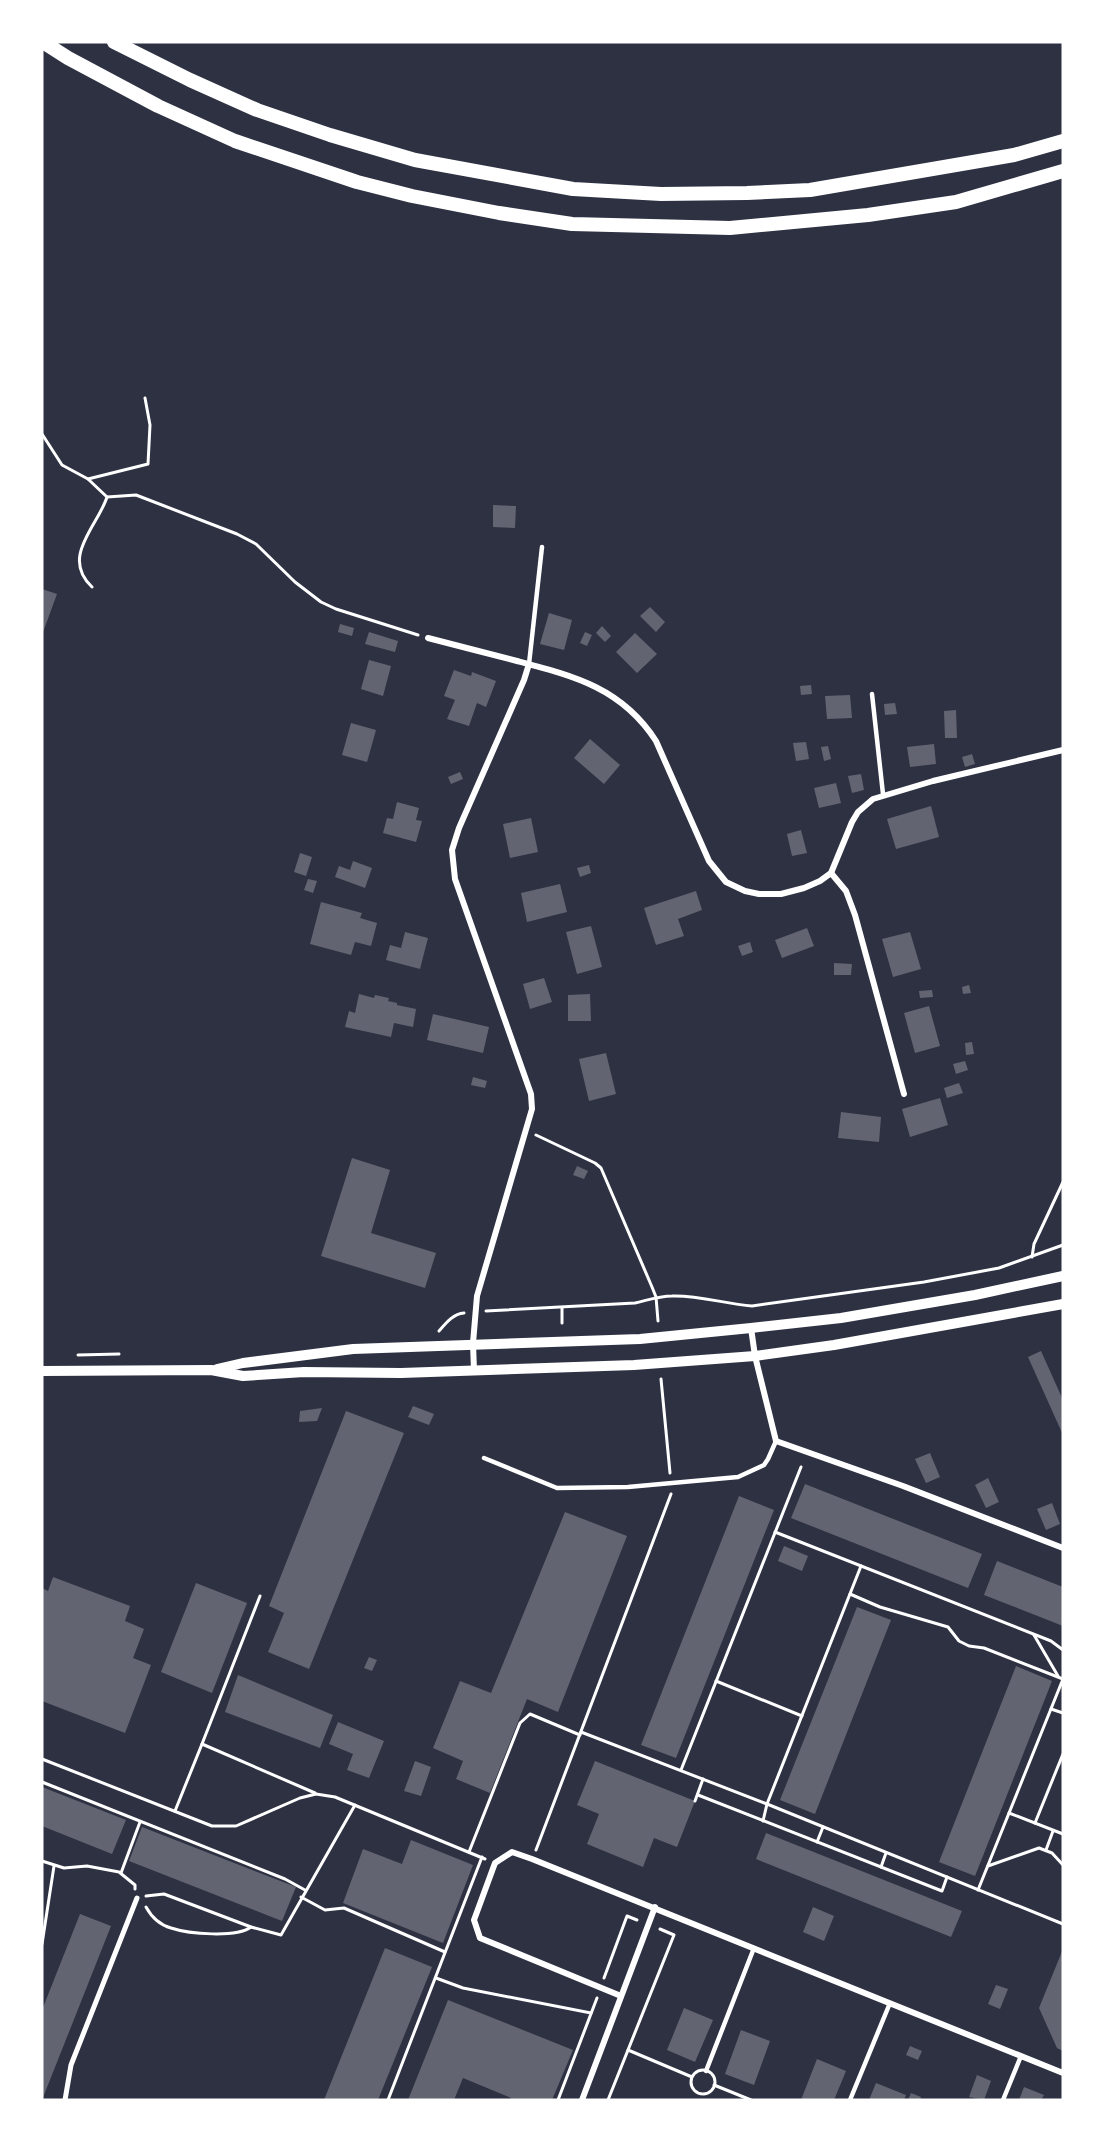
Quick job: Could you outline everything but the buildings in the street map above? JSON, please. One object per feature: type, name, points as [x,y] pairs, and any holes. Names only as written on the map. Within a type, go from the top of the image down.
[{"type":"highway","points":[[43,42],[68,58],[158,106],[235,141],[357,182],[401,193],[499,213],[572,224],[730,228],[868,215],[956,202],[1063,171]]},
{"type":"highway","points":[[114,42],[257,110],[330,135],[415,160],[573,189],[661,194],[810,190],[1014,155],[1063,141]]},
{"type":"street","points":[[428,638],[577,677],[632,710],[656,741],[709,861],[726,882],[745,891],[759,894],[781,894],[804,888],[831,873],[847,831],[858,812],[882,794],[1063,750]]},
{"type":"street","points":[[474,1371],[473,1343],[477,1296],[532,1109],[531,1094],[455,879],[453,850],[459,828],[529,664]]},
{"type":"street","points":[[831,873],[846,891],[855,915],[904,1094]]},
{"type":"street","points":[[211,1370],[243,1363],[353,1349],[473,1343],[640,1339],[751,1328],[841,1318],[975,1295],[1063,1276]]},
{"type":"street","points":[[42,1371],[211,1370],[243,1376],[304,1372],[474,1371],[634,1365],[755,1356],[895,1336],[1063,1304]]},
{"type":"street","points":[[751,1328],[755,1356],[776,1441],[922,1493],[1063,1548]]},
{"type":"street","points":[[621,1996],[480,1938],[474,1920],[495,1863],[512,1852],[532,1859],[1063,2073]]},
{"type":"street","points":[[66,2100],[71,2064],[137,1898]]},
{"type":"street","points":[[582,2100],[655,1907]]},
{"type":"lane","points":[[529,664],[542,547]]},
{"type":"lane","points":[[872,694],[882,794]]},
{"type":"lane","points":[[484,1458],[557,1488],[628,1487],[738,1477],[764,1464],[776,1441]]},
{"type":"lane","points":[[706,2071],[754,1948]]},
{"type":"lane","points":[[850,2100],[890,2003]]},
{"type":"lane","points":[[1003,2100],[1021,2056]]},
{"type":"path","points":[[88,479],[148,464],[150,425],[145,398]]},
{"type":"path","points":[[42,434],[62,465],[88,479],[107,497],[136,495],[237,534],[256,544],[295,582],[321,602],[336,609],[428,638]]},
{"type":"path","points":[[92,587],[84,578],[80,567],[82,545],[86,533],[107,497]]},
{"type":"path","points":[[526,1131],[595,1163],[601,1168],[656,1297],[658,1321]]},
{"type":"path","points":[[1032,1257],[1034,1244],[1063,1182]]},
{"type":"path","points":[[562,1323],[562,1308],[635,1303],[656,1297],[690,1296],[733,1305],[752,1306],[924,1282],[999,1268],[1063,1245]]},
{"type":"path","points":[[532,1859],[671,1496],[661,1379]]},
{"type":"path","points":[[681,1770],[801,1467]]},
{"type":"path","points":[[775,1532],[1051,1641],[1063,1650]]},
{"type":"path","points":[[763,1821],[767,1804],[861,1566]]},
{"type":"path","points":[[850,1594],[879,1607],[948,1627],[959,1641],[984,1648],[1062,1678]]},
{"type":"path","points":[[174,1811],[260,1596]]},
{"type":"path","points":[[1034,1635],[1062,1678]]},
{"type":"path","points":[[978,1890],[1062,1678]]},
{"type":"path","points":[[716,1681],[802,1716]]},
{"type":"path","points":[[1051,1709],[1062,1712]]},
{"type":"path","points":[[470,1852],[520,1723],[530,1714],[681,1770],[1063,1924]]},
{"type":"path","points":[[202,1744],[316,1794],[336,1797],[355,1804],[495,1863]]},
{"type":"path","points":[[1035,1823],[1063,1754]]},
{"type":"path","points":[[42,1759],[212,1826],[236,1826],[300,1798],[316,1794]]},
{"type":"path","points":[[695,1801],[703,1779]]},
{"type":"path","points":[[42,1782],[285,1879],[305,1890]]},
{"type":"path","points":[[698,1795],[942,1891],[947,1877]]},
{"type":"path","points":[[251,1927],[244,1932],[223,1933],[195,1933],[170,1928],[158,1922],[147,1910],[141,1897],[164,1894],[251,1927],[281,1935],[355,1804]]},
{"type":"path","points":[[1009,1813],[1063,1834]]},
{"type":"path","points":[[120,1873],[141,1821]]},
{"type":"path","points":[[817,1842],[824,1827]]},
{"type":"path","points":[[1046,1850],[1053,1831]]},
{"type":"path","points":[[988,1866],[1040,1848],[1052,1853],[1063,1865]]},
{"type":"path","points":[[881,1867],[886,1853]]},
{"type":"path","points":[[388,2100],[482,1857]]},
{"type":"path","points":[[42,1861],[64,1868],[101,1867],[120,1873],[135,1885],[137,1898]]},
{"type":"path","points":[[42,1944],[54,1866]]},
{"type":"path","points":[[301,1897],[325,1910],[344,1908],[445,1952]]},
{"type":"path","points":[[608,2100],[674,1935]]},
{"type":"path","points":[[436,1978],[463,1988],[591,2013]]},
{"type":"path","points":[[628,2050],[692,2077]]},
{"type":"path","points":[[714,2085],[751,2100]]}]
